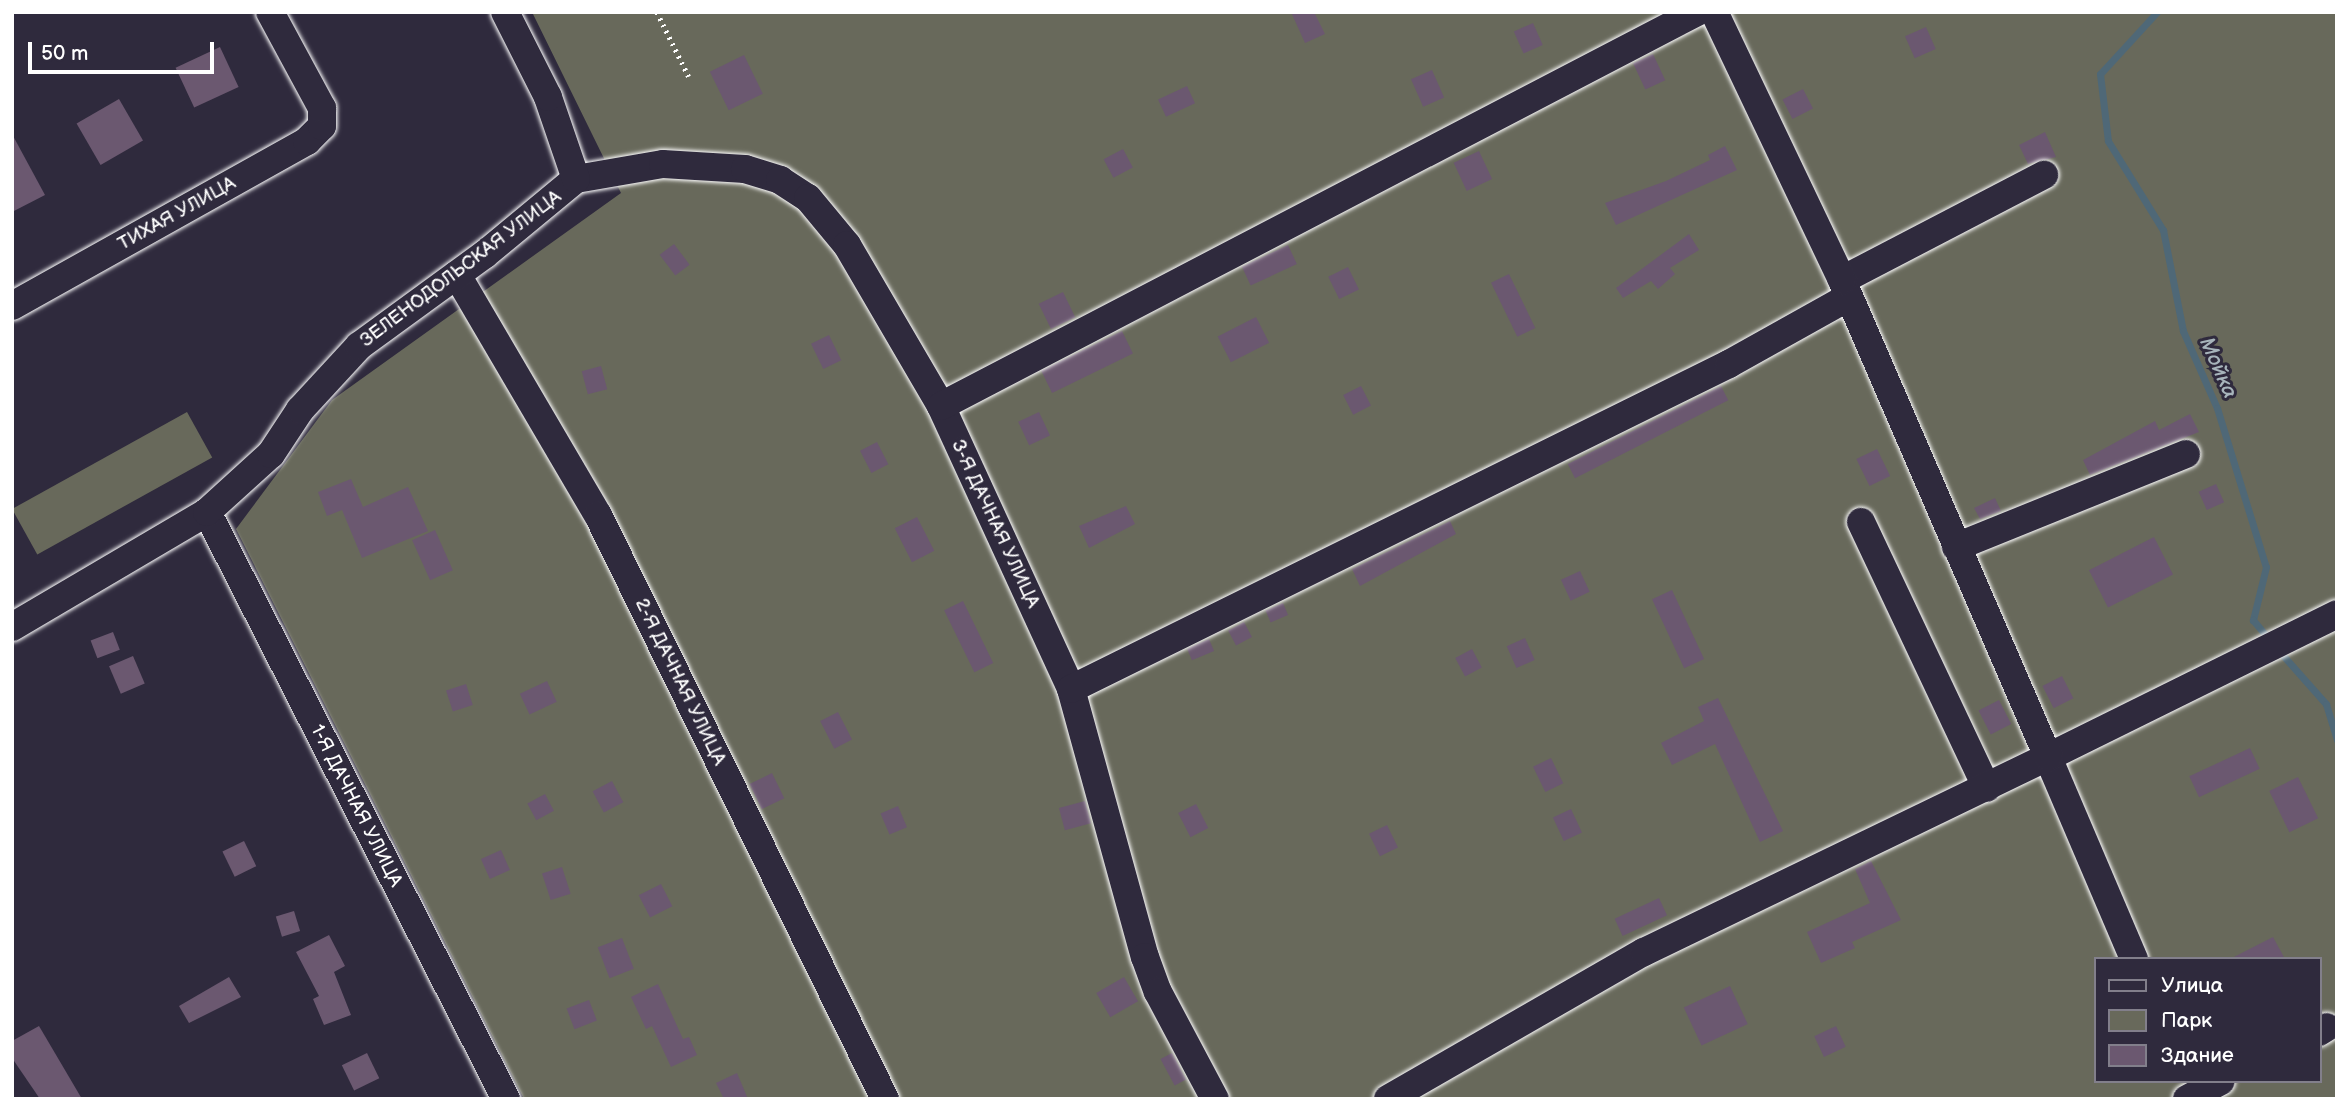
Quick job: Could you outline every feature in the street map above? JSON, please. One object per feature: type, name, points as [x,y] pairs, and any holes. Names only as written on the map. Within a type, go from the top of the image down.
[{"type":"street","name":"ТИХАЯ УЛИЦА","points":[[12,306],[307,141],[322,126],[322,108],[270,12]]},
{"type":"street","name":"ЗЕЛЕНОДОЛЬСКАЯ УЛИЦА","points":[[12,627],[207,512],[271,454],[299,410],[359,346],[457,275],[576,179],[548,96],[505,12]]},
{"type":"street","points":[[941,406],[1697,12]]},
{"type":"street","points":[[1714,12],[1846,288],[2133,957]]},
{"type":"street","name":"3-Я ДАЧНАЯ УЛИЦА","points":[[576,179],[621,169],[699,164],[745,169],[780,180],[828,218],[941,406],[1072,689],[1145,957],[1215,1099]]},
{"type":"street","points":[[1072,689],[1729,364],[1846,288],[2044,175]]},
{"type":"street","name":"2-Я ДАЧНАЯ УЛИЦА","points":[[457,275],[598,515],[884,1099]]},
{"type":"street","points":[[1956,547],[2186,454]]},
{"type":"street","name":"1-Я ДАЧНАЯ УЛИЦА","points":[[207,512],[506,1099]]},
{"type":"street","points":[[1861,522],[1987,788]]},
{"type":"street","points":[[1388,1099],[1644,952],[1987,788],[2337,614]]},
{"type":"street","points":[[2190,1094],[2216,1083]]},
{"type":"path","points":[[657,12],[689,77]]},
{"type":"green space","points":[[532,12],[2337,12],[2337,1099],[524,1099],[236,529],[332,400],[621,193]]},
{"type":"green space","points":[[187,412],[212,457],[37,554],[12,509]]},
{"type":"building","points":[[1291,12],[1314,12],[1325,34],[1305,43]]},
{"type":"building","points":[[1533,23],[1543,45],[1524,53],[1514,32]]},
{"type":"building","points":[[1926,27],[1936,49],[1915,58],[1905,36]]},
{"type":"building","points":[[220,47],[239,87],[194,108],[176,68]]},
{"type":"building","points":[[1653,54],[1665,80],[1645,90],[1633,63]]},
{"type":"building","points":[[744,55],[763,94],[729,110],[710,72]]},
{"type":"building","points":[[1432,70],[1444,97],[1423,107],[1411,79]]},
{"type":"building","points":[[1187,86],[1195,103],[1166,117],[1158,100]]},
{"type":"building","points":[[1803,89],[1813,109],[1792,119],[1783,99]]},
{"type":"building","points":[[119,99],[143,141],[101,165],[77,124]]},
{"type":"building","points":[[2045,132],[2056,157],[2028,164],[2019,145]]},
{"type":"building","points":[[12,134],[45,195],[12,212]]},
{"type":"building","points":[[1725,146],[1737,170],[1616,225],[1605,203],[1666,181],[1710,160],[1708,155]]},
{"type":"building","points":[[1123,149],[1133,168],[1113,178],[1104,159]]},
{"type":"building","points":[[1479,151],[1492,179],[1467,191],[1454,163]]},
{"type":"building","points":[[1689,234],[1699,250],[1670,268],[1675,274],[1658,289],[1651,281],[1623,298],[1616,288]]},
{"type":"building","points":[[674,244],[690,265],[675,276],[660,255]]},
{"type":"building","points":[[1288,245],[1297,264],[1251,286],[1242,267]]},
{"type":"building","points":[[1348,267],[1359,289],[1339,299],[1328,277]]},
{"type":"building","points":[[1509,274],[1535,328],[1517,337],[1491,283]]},
{"type":"building","points":[[1063,292],[1075,317],[1051,329],[1039,304]]},
{"type":"building","points":[[1256,317],[1269,343],[1231,362],[1218,337]]},
{"type":"building","points":[[1122,331],[1133,353],[1052,393],[1041,370]]},
{"type":"building","points":[[829,335],[841,360],[823,369],[811,344]]},
{"type":"building","points":[[601,366],[607,389],[588,394],[582,371]]},
{"type":"building","points":[[1361,386],[1371,406],[1353,415],[1343,395]]},
{"type":"building","points":[[1721,386],[1728,400],[1575,478],[1568,464]]},
{"type":"building","points":[[1039,412],[1050,436],[1029,445],[1018,422]]},
{"type":"building","points":[[2190,414],[2199,432],[2090,475],[2083,460],[2155,421],[2159,430]]},
{"type":"building","points":[[877,442],[888,464],[871,473],[860,451]]},
{"type":"building","points":[[1877,449],[1890,476],[1869,486],[1856,459]]},
{"type":"building","points":[[351,479],[363,507],[408,487],[428,531],[362,558],[342,510],[327,516],[318,492]]},
{"type":"building","points":[[2216,484],[2224,502],[2207,510],[2199,492]]},
{"type":"building","points":[[1995,498],[2001,511],[1980,519],[1974,508]]},
{"type":"building","points":[[1126,506],[1135,524],[1089,548],[1079,526]]},
{"type":"building","points":[[917,517],[934,551],[912,562],[895,528]]},
{"type":"building","points":[[1450,521],[1456,534],[1360,586],[1352,569]]},
{"type":"building","points":[[435,530],[453,570],[430,580],[412,540]]},
{"type":"building","points":[[2154,537],[2173,574],[2108,608],[2089,570]]},
{"type":"building","points":[[1580,571],[1590,592],[1571,601],[1561,580]]},
{"type":"building","points":[[1672,590],[1704,659],[1684,668],[1652,599]]},
{"type":"building","points":[[963,601],[993,663],[974,672],[944,610]]},
{"type":"building","points":[[1283,603],[1288,615],[1271,622],[1266,610]]},
{"type":"building","points":[[1244,622],[1252,637],[1236,645],[1228,630]]},
{"type":"building","points":[[113,632],[120,650],[97,658],[91,641]]},
{"type":"building","points":[[1525,638],[1535,660],[1516,668],[1507,646]]},
{"type":"building","points":[[1209,639],[1214,651],[1192,660],[1187,648]]},
{"type":"building","points":[[1472,649],[1482,668],[1465,676],[1455,658]]},
{"type":"building","points":[[133,656],[145,684],[121,694],[109,666]]},
{"type":"building","points":[[2062,676],[2073,698],[2054,708],[2042,686]]},
{"type":"building","points":[[547,681],[557,702],[530,715],[520,694]]},
{"type":"building","points":[[466,684],[473,705],[453,711],[446,690]]},
{"type":"building","points":[[1718,698],[1783,831],[1760,842],[1715,744],[1672,765],[1661,743],[1704,721],[1698,707]]},
{"type":"building","points":[[1999,700],[2011,724],[1991,734],[1979,710]]},
{"type":"building","points":[[838,712],[852,740],[834,749],[820,721]]},
{"type":"building","points":[[2250,748],[2260,769],[2199,797],[2189,776]]},
{"type":"building","points":[[1551,758],[1563,783],[1545,792],[1533,767]]},
{"type":"building","points":[[772,773],[784,798],[762,809],[750,784]]},
{"type":"building","points":[[2298,777],[2318,818],[2289,832],[2269,791]]},
{"type":"building","points":[[612,781],[623,802],[604,813],[593,791]]},
{"type":"building","points":[[545,794],[554,811],[536,820],[527,803]]},
{"type":"building","points":[[1085,801],[1091,823],[1065,830],[1059,808]]},
{"type":"building","points":[[1196,804],[1208,828],[1190,837],[1178,813]]},
{"type":"building","points":[[898,806],[907,827],[889,835],[881,813]]},
{"type":"building","points":[[1571,809],[1582,833],[1564,841],[1553,817]]},
{"type":"building","points":[[1387,825],[1398,847],[1380,856],[1369,834]]},
{"type":"building","points":[[244,841],[256,866],[235,877],[222,852]]},
{"type":"building","points":[[501,850],[510,870],[490,879],[481,859]]},
{"type":"building","points":[[1871,861],[1901,920],[1852,942],[1855,948],[1821,963],[1807,932],[1870,903],[1855,869]]},
{"type":"building","points":[[562,867],[571,894],[551,900],[542,873]]},
{"type":"building","points":[[661,884],[672,906],[650,918],[639,895]]},
{"type":"building","points":[[1659,898],[1667,915],[1623,936],[1615,919]]},
{"type":"building","points":[[294,911],[300,931],[282,937],[276,917]]},
{"type":"building","points":[[329,935],[345,966],[334,972],[351,1015],[324,1025],[313,999],[319,996],[296,952]]},
{"type":"building","points":[[2273,937],[2284,957],[2234,957]]},
{"type":"building","points":[[622,938],[634,969],[610,978],[598,947]]},
{"type":"building","points":[[229,977],[241,997],[189,1023],[179,1006]]},
{"type":"building","points":[[1124,977],[1138,1001],[1110,1017],[1096,993]]},
{"type":"building","points":[[658,984],[683,1039],[689,1037],[697,1055],[671,1067],[652,1026],[646,1029],[631,997]]},
{"type":"building","points":[[1730,986],[1748,1024],[1702,1046],[1684,1008]]},
{"type":"building","points":[[589,1000],[597,1021],[574,1029],[567,1009]]},
{"type":"building","points":[[39,1026],[82,1099],[40,1099],[12,1058],[12,1041]]},
{"type":"building","points":[[1836,1026],[1846,1047],[1824,1057],[1814,1036]]},
{"type":"building","points":[[367,1053],[379,1078],[354,1090],[342,1065]]},
{"type":"building","points":[[1172,1053],[1186,1079],[1175,1086],[1161,1059]]},
{"type":"building","points":[[737,1073],[748,1099],[724,1099],[716,1083]]},
{"type":"waterway","name":"Мойка","points":[[2157,12],[2100,74],[2108,141],[2163,230],[2183,331],[2217,408],[2266,567],[2253,620],[2269,639]]},
{"type":"waterway","name":"Мойка","points":[[2279,651],[2326,704],[2337,740]]}]
